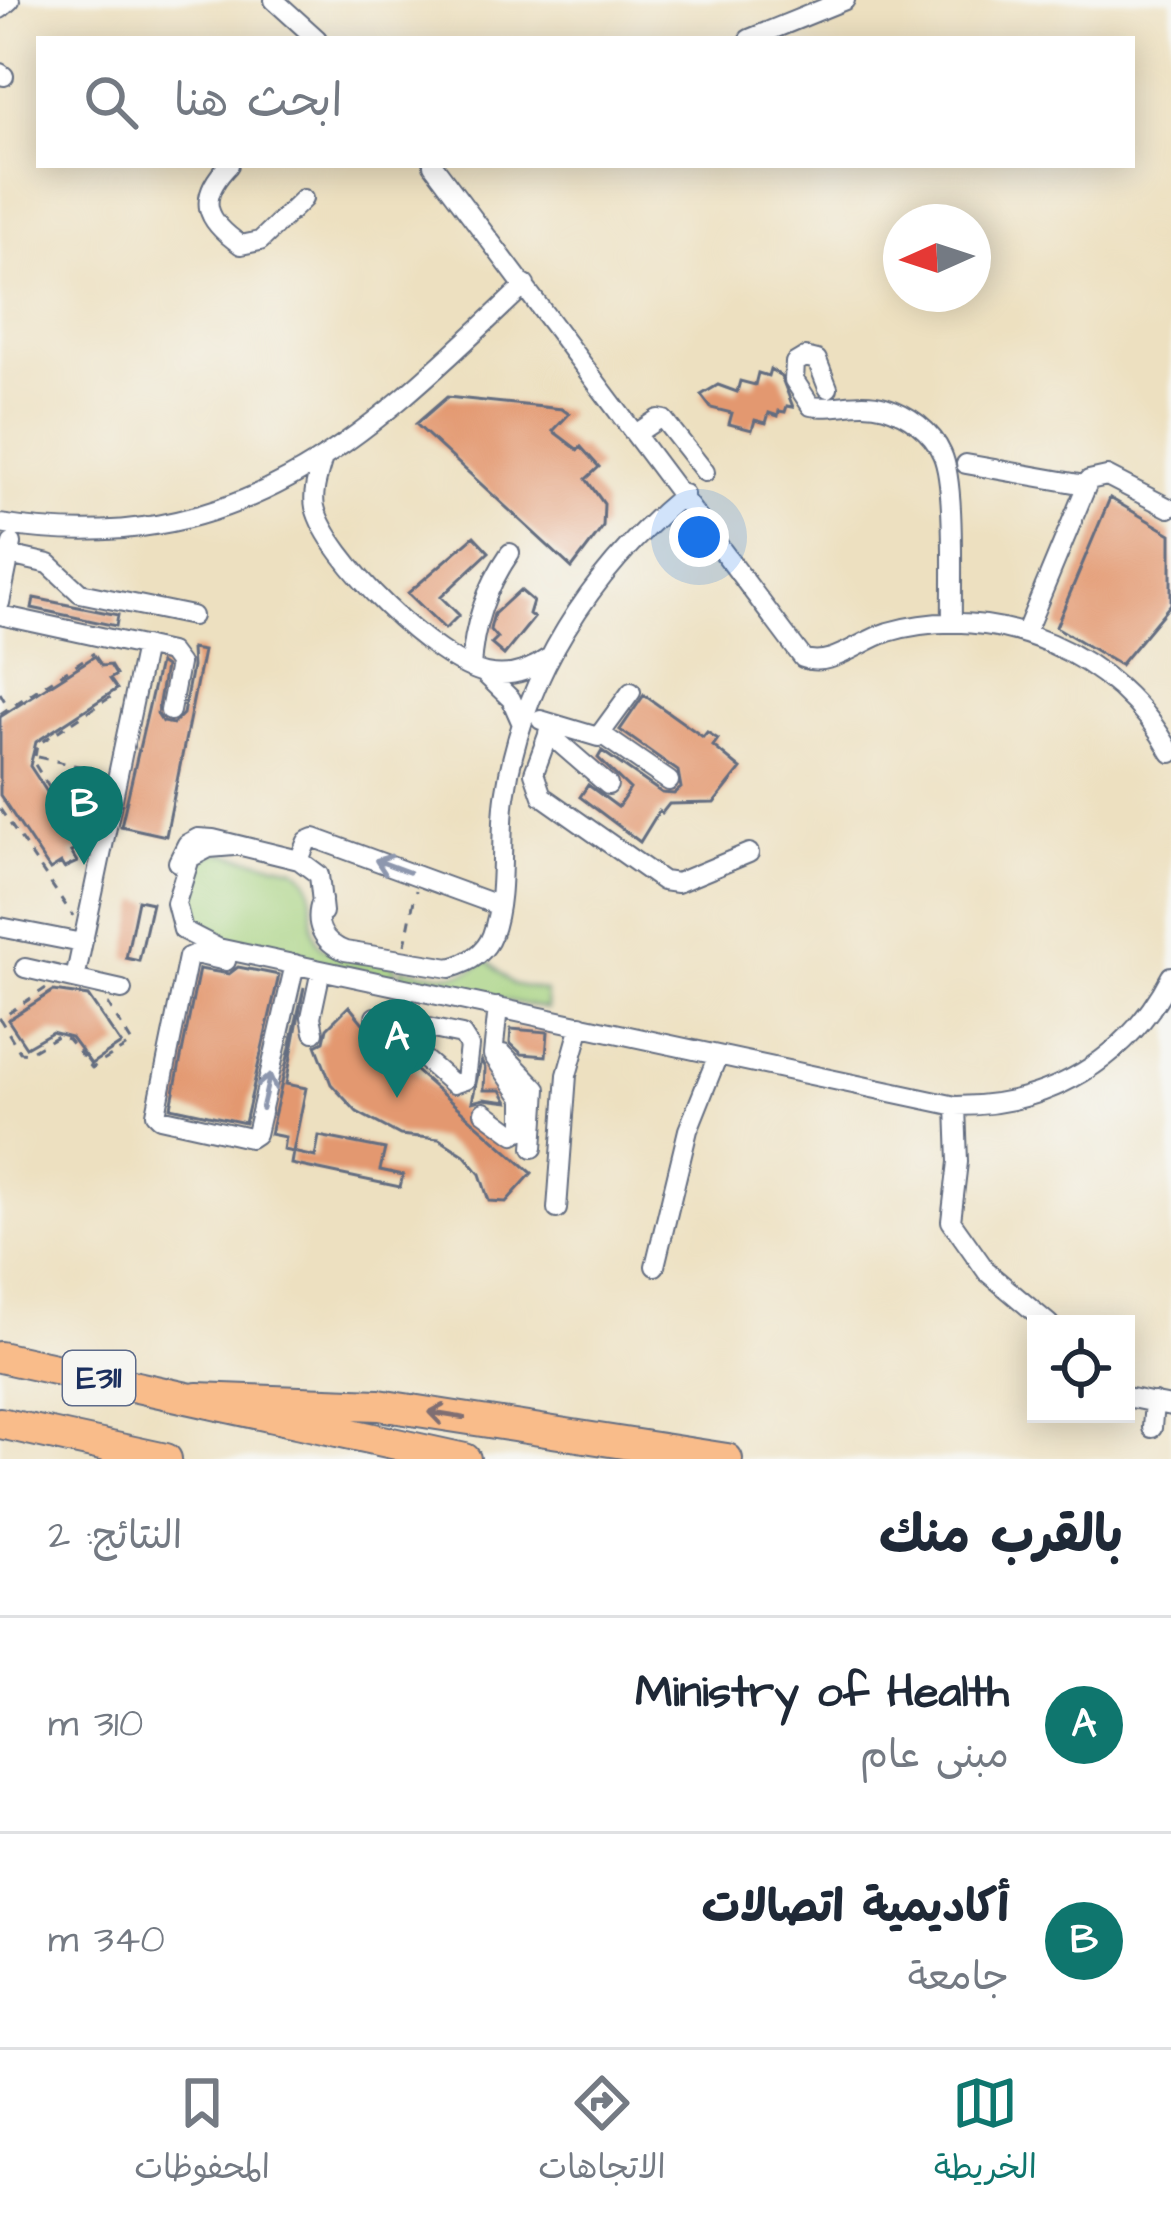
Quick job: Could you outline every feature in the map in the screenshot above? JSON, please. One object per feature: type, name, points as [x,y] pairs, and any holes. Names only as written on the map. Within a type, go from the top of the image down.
[{"type":"highway","name":"E311","points":[[0,1357],[465,1459]]},
{"type":"highway","points":[[197,1398],[379,1406],[727,1459]]},
{"type":"highway","name":"E311","points":[[0,1424],[166,1459]]},
{"type":"street","points":[[0,9],[10,0]]},
{"type":"street","points":[[274,0],[314,36]]},
{"type":"street","points":[[756,36],[844,0]]},
{"type":"street","points":[[226,168],[213,183],[208,203],[215,223],[241,245],[260,241],[303,199]]},
{"type":"street","points":[[435,168],[798,654],[810,662],[831,660],[844,650],[909,627],[952,623],[1025,634],[1072,652],[1114,681],[1149,718],[1171,753]]},
{"type":"street","points":[[0,603],[8,525],[81,530],[147,526],[273,488],[322,461],[384,415],[528,288]]},
{"type":"street","points":[[828,388],[817,360],[805,357],[795,363],[794,380],[811,406],[855,402],[884,407],[910,419],[940,448],[948,480],[952,623]]},
{"type":"street","points":[[637,433],[658,419],[664,421],[705,472]]},
{"type":"street","points":[[322,461],[315,507],[333,545],[424,639],[505,691],[524,719],[595,737],[632,692]]},
{"type":"street","points":[[966,464],[1085,485]]},
{"type":"street","points":[[1025,634],[1085,485],[1094,477],[1107,476],[1169,508]]},
{"type":"street","points":[[273,488],[315,507]]},
{"type":"street","points":[[686,498],[643,532],[582,602],[548,658],[524,719],[505,795],[492,935],[476,958],[450,968],[335,947],[326,940],[318,921],[319,875],[299,860],[205,838],[191,841],[180,854],[166,915],[170,933],[188,945],[294,969],[375,981],[956,1106],[1013,1102],[1053,1089],[1090,1069],[1132,1033],[1171,976]]},
{"type":"street","points":[[477,671],[474,633],[484,599],[510,553]]},
{"type":"street","points":[[5,554],[49,564],[80,593],[192,616]]},
{"type":"street","points":[[0,616],[146,646],[176,657],[178,672],[170,711]]},
{"type":"street","points":[[77,980],[146,646]]},
{"type":"street","points":[[477,671],[513,674],[548,658]]},
{"type":"street","points":[[550,728],[608,785]]},
{"type":"street","points":[[550,728],[535,772],[542,796],[663,880],[677,883],[749,853]]},
{"type":"street","points":[[601,734],[669,781]]},
{"type":"street","points":[[299,860],[307,841],[314,838],[497,905]]},
{"type":"street","points":[[0,927],[84,938]]},
{"type":"street","points":[[222,952],[195,954],[188,960],[158,1118],[256,1136],[294,969]]},
{"type":"street","points":[[25,968],[122,990]]},
{"type":"street","points":[[314,1032],[310,1017],[321,970]]},
{"type":"street","points":[[375,981],[375,1017],[453,1084],[465,1080],[468,1041],[457,1034],[375,1017]]},
{"type":"street","points":[[484,1112],[514,1134],[523,1130],[523,1098],[500,1069],[503,1008]]},
{"type":"street","points":[[557,1209],[567,1075],[581,1025]]},
{"type":"street","points":[[416,1052],[422,1027]]},
{"type":"street","points":[[656,1266],[688,1130],[718,1054]]},
{"type":"street","points":[[500,1056],[537,1089],[533,1148]]},
{"type":"street","points":[[956,1106],[958,1162],[951,1221],[987,1272],[1037,1315]]},
{"type":"street","points":[[1152,1428],[1162,1404]]},
{"type":"path","points":[[0,714],[99,650],[80,646]]},
{"type":"path","points":[[0,693],[9,709]]},
{"type":"path","points":[[100,869],[34,763],[37,745],[117,694],[133,707]]},
{"type":"path","points":[[35,757],[118,775]]},
{"type":"path","points":[[0,809],[84,938]]},
{"type":"path","points":[[403,961],[419,876]]},
{"type":"path","points":[[77,980],[132,1043],[92,1068],[68,1039],[57,1036],[28,1053],[20,1052],[0,1019],[77,980]]},
{"type":"green space","points":[[217,852],[295,868],[310,885],[313,927],[322,948],[396,966],[393,977],[192,930],[182,901],[194,862]]},
{"type":"green space","points":[[487,960],[512,984],[545,991],[547,1009],[400,979],[402,968],[457,974]]},
{"type":"building","points":[[770,369],[781,376],[793,407],[787,406],[778,416],[769,413],[766,423],[755,420],[752,430],[729,424],[732,413],[711,408],[701,395],[718,385],[737,392],[740,381],[755,385],[758,373],[768,376]]},
{"type":"building","points":[[447,397],[562,409],[569,414],[553,431],[578,450],[581,447],[599,467],[586,479],[604,504],[603,527],[572,568],[416,424]]},
{"type":"building","points":[[1110,498],[1171,534],[1171,604],[1120,665],[1056,627]]},
{"type":"building","points":[[474,536],[489,552],[441,597],[459,615],[445,629],[408,593]]},
{"type":"building","points":[[520,590],[533,601],[529,614],[534,618],[504,655],[491,644],[497,638],[491,625],[494,614]]},
{"type":"building","points":[[34,598],[118,615],[116,626],[32,608]]},
{"type":"building","points":[[191,649],[203,651],[166,836],[121,826],[159,663],[165,667],[157,714],[162,722],[173,724],[183,714]]},
{"type":"building","points":[[95,656],[102,666],[110,665],[116,675],[110,679],[117,689],[36,742],[30,766],[83,847],[71,852],[77,862],[50,870],[0,795],[0,717]]},
{"type":"building","points":[[644,695],[703,737],[707,732],[718,739],[713,746],[741,769],[714,803],[669,804],[659,811],[640,842],[580,797],[588,785],[618,807],[630,789],[598,758],[602,751],[662,793],[674,794],[681,788],[678,771],[620,730]]},
{"type":"building","points":[[138,900],[152,903],[139,961],[126,958]]},
{"type":"building","points":[[238,967],[279,975],[245,1123],[171,1107],[199,969],[229,974]]},
{"type":"building","points":[[304,987],[286,1084],[306,1088],[293,1152],[283,1150],[285,1137],[270,1134]]},
{"type":"building","points":[[53,991],[88,996],[121,1044],[91,1064],[71,1037],[52,1032],[26,1047],[8,1020]]},
{"type":"building","points":[[349,1006],[366,1027],[532,1173],[506,1202],[489,1201],[480,1174],[464,1155],[439,1139],[400,1135],[357,1112],[331,1084],[316,1045]]},
{"type":"building","points":[[511,1029],[548,1032],[546,1056],[522,1054],[510,1043]]},
{"type":"building","points":[[481,1060],[484,1090],[501,1090],[508,1102],[472,1102]]},
{"type":"building","points":[[319,1136],[385,1149],[380,1170],[403,1175],[400,1187],[291,1164],[293,1152],[315,1157]]},
{"type":"place","name":"أكاديمية اتصالات","points":[[84,865]]},
{"type":"place","name":"Ministry of Health","points":[[397,1098]]}]
